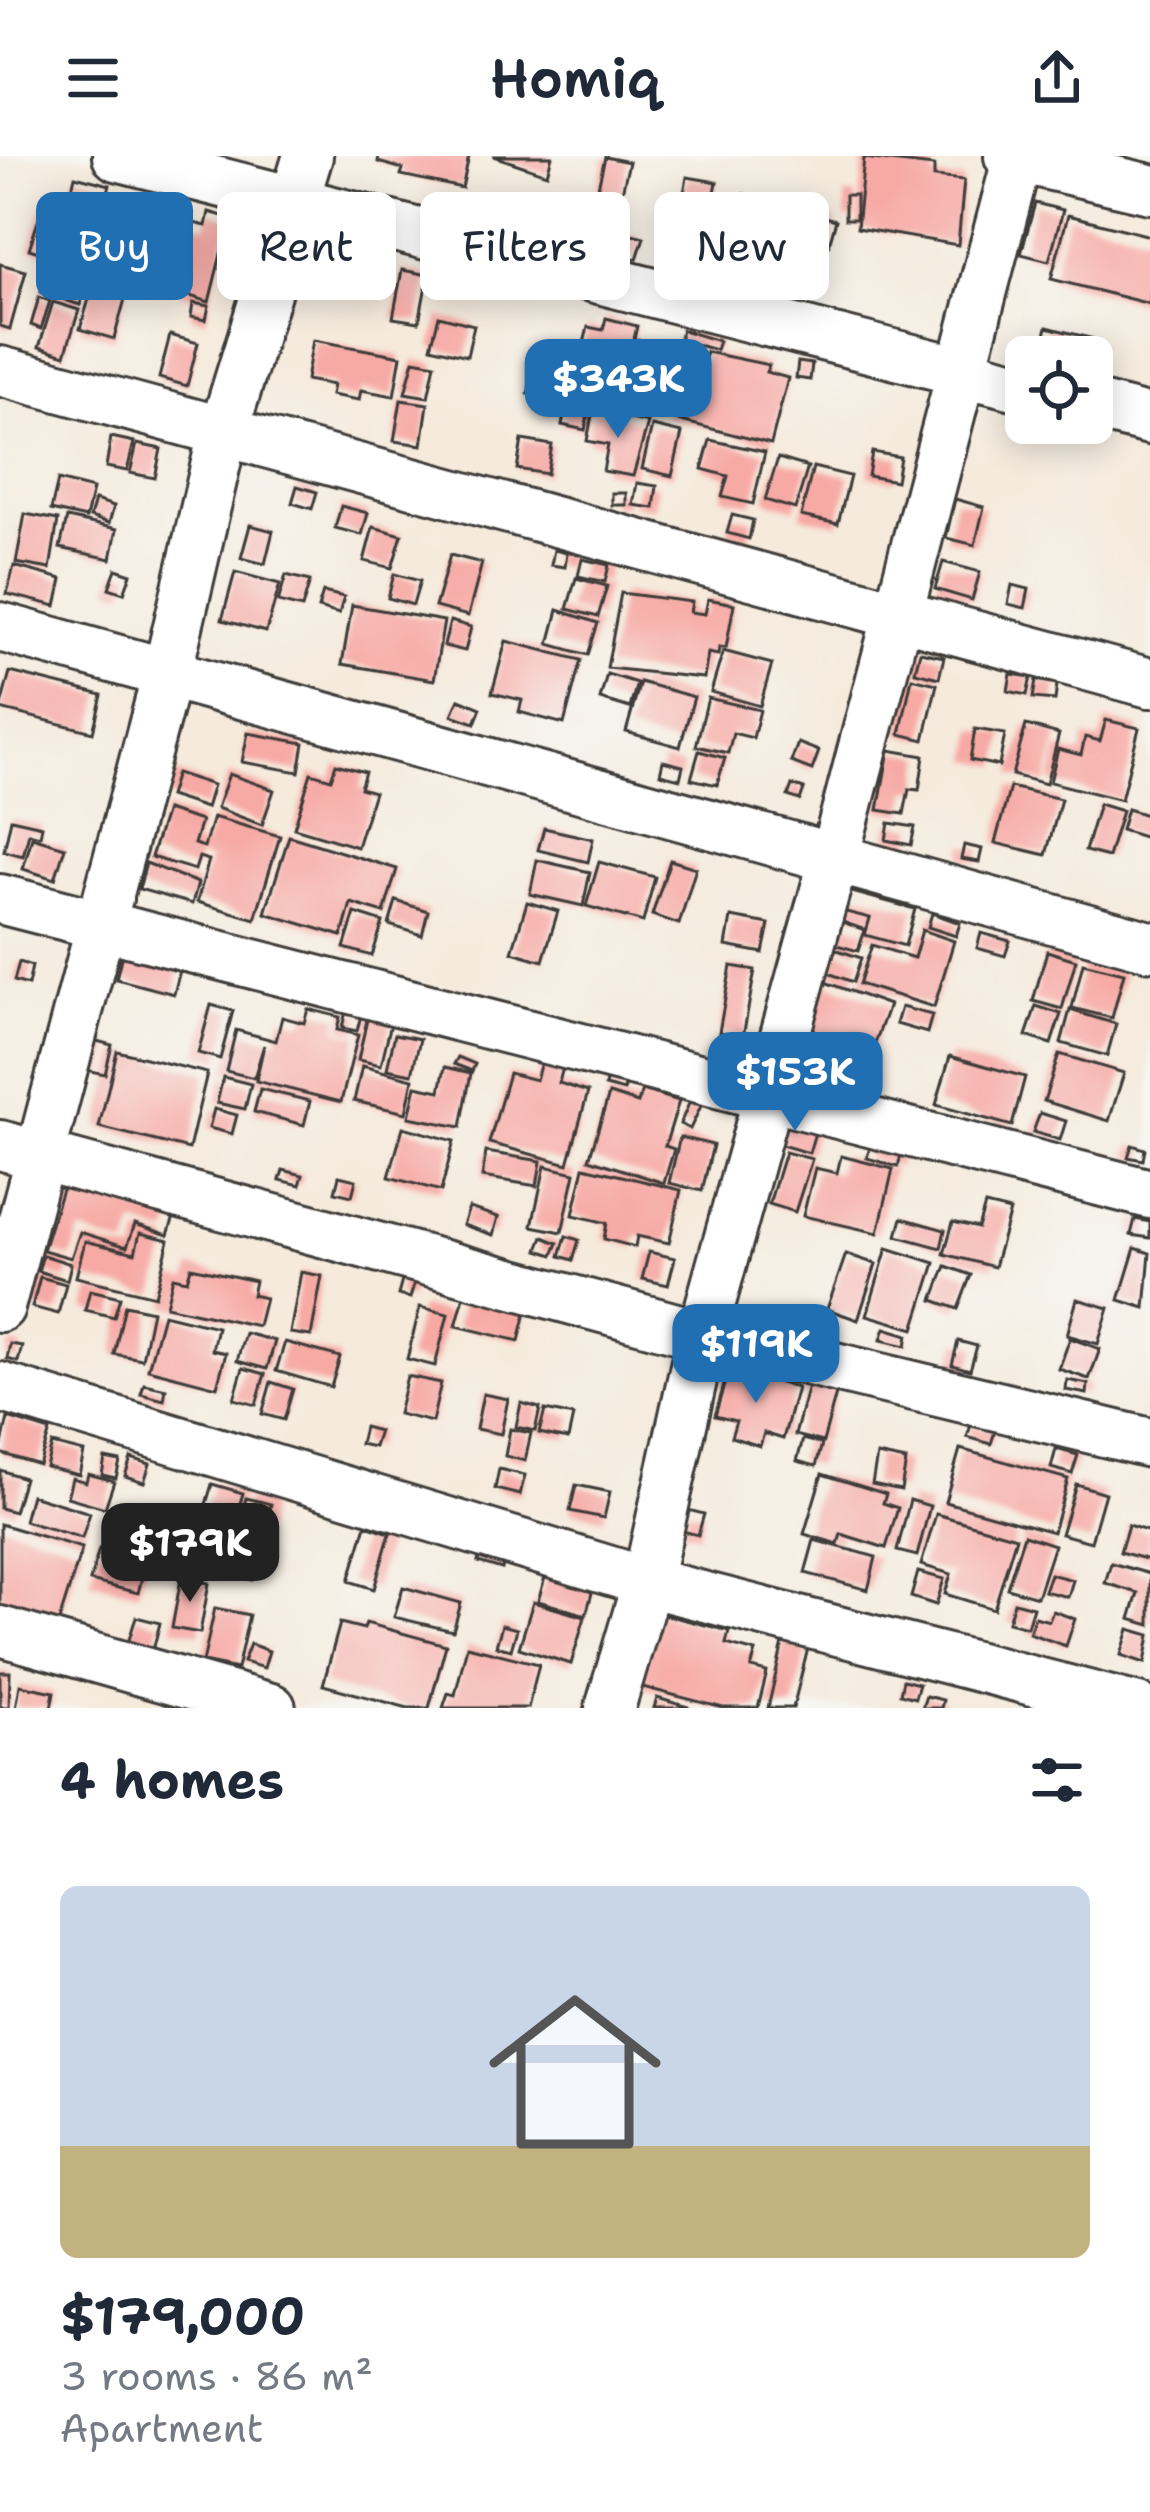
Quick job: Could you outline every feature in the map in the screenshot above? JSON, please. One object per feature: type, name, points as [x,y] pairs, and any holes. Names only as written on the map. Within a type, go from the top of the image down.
[{"type":"street","points":[[117,156],[302,179],[1005,383]]},
{"type":"street","points":[[610,1708],[647,1582],[702,1335],[833,862],[1015,157],[1150,189]]},
{"type":"street","points":[[0,1306],[21,1150],[99,925],[168,670],[223,433],[302,179]]},
{"type":"street","points":[[0,371],[1150,683]]},
{"type":"street","points":[[1113,410],[1150,420]]},
{"type":"street","points":[[0,627],[168,670],[833,862],[1150,946]]},
{"type":"street","points":[[0,899],[1150,1194]]},
{"type":"street","points":[[21,1150],[702,1335],[1150,1443]]},
{"type":"street","points":[[0,1387],[647,1582],[1138,1708]]},
{"type":"street","points":[[0,1631],[271,1708]]},
{"type":"building","points":[[379,156],[469,156],[462,188],[401,175],[403,169],[378,162]]},
{"type":"building","points":[[493,156],[552,156],[547,174]]},
{"type":"building","points":[[605,157],[629,162],[622,192],[597,192]]},
{"type":"building","points":[[864,158],[934,166],[934,177],[964,180],[958,245],[857,228]]},
{"type":"building","points":[[75,176],[110,185],[108,192],[71,192]]},
{"type":"building","points":[[687,177],[717,182],[715,192],[684,192]]},
{"type":"building","points":[[845,195],[856,195],[856,219],[845,219]]},
{"type":"building","points":[[1035,203],[1063,210],[1049,261],[1021,254]]},
{"type":"building","points":[[209,212],[217,214],[217,270],[209,302],[193,297],[193,223],[206,226]]},
{"type":"building","points":[[1068,215],[1150,236],[1150,304],[1051,279]]},
{"type":"building","points":[[829,218],[836,220],[829,245]]},
{"type":"building","points":[[630,234],[644,237],[637,259],[630,257]]},
{"type":"building","points":[[0,264],[26,271],[10,329],[0,326]]},
{"type":"building","points":[[402,270],[420,273],[423,300],[419,322],[393,318]]},
{"type":"building","points":[[38,300],[50,301],[41,329],[31,325]]},
{"type":"building","points":[[89,300],[125,300],[114,339],[80,329]]},
{"type":"building","points":[[53,302],[79,310],[65,355],[39,347]]},
{"type":"building","points":[[193,303],[209,306],[206,320],[191,317]]},
{"type":"building","points":[[439,316],[474,325],[467,356],[431,347]]},
{"type":"building","points":[[606,318],[637,326],[634,339],[663,346],[648,408],[633,404],[631,411],[579,399],[581,395],[572,393],[588,327],[603,330]]},
{"type":"building","points":[[1047,327],[1082,336],[1045,336]]},
{"type":"building","points":[[682,330],[719,341],[716,350],[698,345],[695,356],[676,352]]},
{"type":"building","points":[[170,335],[198,343],[187,386],[159,378]]},
{"type":"building","points":[[313,340],[401,356],[394,396],[361,390],[359,400],[331,395],[333,385],[306,380]]},
{"type":"building","points":[[706,352],[769,365],[766,372],[788,378],[771,444],[665,417],[680,359],[702,365]]},
{"type":"building","points":[[537,355],[568,363],[560,401],[528,394]]},
{"type":"building","points":[[414,360],[435,364],[428,397],[405,393]]},
{"type":"building","points":[[798,362],[812,364],[810,380],[796,378]]},
{"type":"building","points":[[401,400],[428,404],[422,445],[394,441]]},
{"type":"building","points":[[566,405],[589,410],[585,430],[562,425]]},
{"type":"building","points":[[593,410],[648,423],[633,476],[603,471],[608,445],[587,441]]},
{"type":"building","points":[[652,426],[682,433],[672,476],[642,469]]},
{"type":"building","points":[[111,437],[134,442],[127,471],[106,467]]},
{"type":"building","points":[[522,440],[552,445],[547,474],[517,469]]},
{"type":"building","points":[[710,440],[765,452],[753,504],[722,497],[728,476],[702,469]]},
{"type":"building","points":[[137,444],[161,449],[155,478],[130,473]]},
{"type":"building","points":[[872,452],[900,457],[896,481],[868,476]]},
{"type":"building","points":[[778,458],[808,467],[795,509],[765,500]]},
{"type":"building","points":[[813,467],[850,476],[838,524],[801,516]]},
{"type":"building","points":[[58,480],[93,489],[86,518],[51,510]]},
{"type":"building","points":[[637,483],[657,486],[654,508],[633,505]]},
{"type":"building","points":[[297,486],[317,492],[312,509],[292,503]]},
{"type":"building","points":[[612,493],[626,493],[626,505],[612,505]]},
{"type":"building","points":[[955,499],[984,507],[975,545],[946,538]]},
{"type":"building","points":[[95,500],[114,506],[109,523],[90,517]]},
{"type":"building","points":[[341,506],[368,513],[362,535],[335,528]]},
{"type":"building","points":[[25,514],[58,520],[50,569],[16,563]]},
{"type":"building","points":[[732,515],[753,520],[749,539],[727,533]]},
{"type":"building","points":[[67,518],[117,529],[111,559],[60,548]]},
{"type":"building","points":[[250,525],[273,531],[265,564],[241,558]]},
{"type":"building","points":[[373,527],[402,535],[392,568],[364,561]]},
{"type":"building","points":[[554,550],[567,553],[565,567],[551,565]]},
{"type":"building","points":[[450,555],[482,563],[468,616],[435,607]]},
{"type":"building","points":[[582,559],[609,565],[605,582],[578,576]]},
{"type":"building","points":[[943,562],[980,572],[972,600],[935,589]]},
{"type":"building","points":[[14,566],[62,579],[56,606],[7,594]]},
{"type":"building","points":[[116,569],[131,574],[124,593],[109,588]]},
{"type":"building","points":[[235,572],[280,584],[266,632],[222,620]]},
{"type":"building","points":[[394,574],[420,581],[413,605],[388,598]]},
{"type":"building","points":[[286,575],[310,581],[302,608],[278,602]]},
{"type":"building","points":[[576,578],[607,586],[598,617],[567,609]]},
{"type":"building","points":[[1012,585],[1029,589],[1025,608],[1008,604]]},
{"type":"building","points":[[323,592],[344,597],[339,614],[318,608]]},
{"type":"building","points":[[621,593],[692,602],[690,612],[705,614],[708,599],[734,604],[726,648],[719,647],[718,655],[708,653],[704,678],[607,668]]},
{"type":"building","points":[[352,605],[444,621],[434,680],[342,664]]},
{"type":"building","points":[[558,610],[598,623],[588,655],[549,644]]},
{"type":"building","points":[[450,621],[471,627],[465,651],[444,646]]},
{"type":"building","points":[[506,641],[581,660],[564,724],[519,712],[522,700],[492,693]]},
{"type":"building","points":[[723,651],[772,664],[760,706],[711,692]]},
{"type":"building","points":[[920,652],[944,657],[939,678],[915,672]]},
{"type":"building","points":[[10,672],[102,695],[93,732],[0,709]]},
{"type":"building","points":[[607,674],[637,683],[630,708],[600,699]]},
{"type":"building","points":[[1011,674],[1031,677],[1027,695],[1008,691]]},
{"type":"building","points":[[912,678],[937,684],[924,740],[900,734]]},
{"type":"building","points":[[1036,680],[1057,684],[1055,700],[1033,698]]},
{"type":"building","points":[[640,682],[694,697],[680,747],[626,732]]},
{"type":"building","points":[[708,698],[760,710],[753,738],[733,733],[728,753],[696,746]]},
{"type":"building","points":[[459,699],[481,708],[475,723],[452,715]]},
{"type":"building","points":[[1106,720],[1139,728],[1121,800],[1050,782],[1058,749],[1081,755],[1085,737],[1100,741]]},
{"type":"building","points":[[1026,725],[1059,734],[1046,784],[1012,775]]},
{"type":"building","points":[[975,729],[1005,734],[999,766],[970,760]]},
{"type":"building","points":[[248,733],[304,743],[299,772],[242,762]]},
{"type":"building","points":[[798,743],[819,751],[812,770],[791,762]]},
{"type":"building","points":[[889,750],[924,756],[919,790],[909,789],[904,814],[878,810]]},
{"type":"building","points":[[699,751],[725,758],[717,785],[691,779]]},
{"type":"building","points":[[663,761],[683,766],[680,779],[660,774]]},
{"type":"building","points":[[336,764],[365,772],[360,788],[374,792],[357,847],[294,828],[311,773],[331,779]]},
{"type":"building","points":[[176,773],[213,785],[206,808],[169,796]]},
{"type":"building","points":[[229,774],[274,790],[262,825],[217,808]]},
{"type":"building","points":[[792,785],[804,789],[800,800],[788,796]]},
{"type":"building","points":[[1010,787],[1061,799],[1046,855],[995,843]]},
{"type":"building","points":[[1099,804],[1122,811],[1108,857],[1085,851]]},
{"type":"building","points":[[1127,809],[1150,816],[1147,838],[1121,830]]},
{"type":"building","points":[[166,810],[201,821],[194,844],[204,847],[213,817],[280,836],[255,919],[197,902],[209,860],[199,857],[195,870],[151,857]]},
{"type":"building","points":[[11,819],[42,826],[40,836],[29,833],[23,856],[4,851]]},
{"type":"building","points":[[889,823],[915,827],[911,845],[886,840]]},
{"type":"building","points":[[544,828],[593,839],[588,862],[538,850]]},
{"type":"building","points":[[289,836],[397,869],[384,913],[351,903],[342,936],[265,913]]},
{"type":"building","points":[[32,837],[65,847],[55,879],[23,869]]},
{"type":"building","points":[[964,845],[982,849],[979,862],[961,859]]},
{"type":"building","points":[[537,860],[590,872],[583,906],[530,894]]},
{"type":"building","points":[[670,860],[696,868],[679,924],[652,915]]},
{"type":"building","points":[[599,862],[655,877],[643,922],[586,906]]},
{"type":"building","points":[[146,863],[198,883],[192,904],[139,889]]},
{"type":"building","points":[[848,891],[915,909],[905,946],[865,935],[870,918],[842,911]]},
{"type":"building","points":[[396,901],[428,911],[422,935],[389,925]]},
{"type":"building","points":[[527,902],[558,911],[543,961],[512,952]]},
{"type":"building","points":[[355,913],[383,922],[372,956],[344,948]]},
{"type":"building","points":[[932,913],[960,923],[956,936],[928,927]]},
{"type":"building","points":[[731,917],[769,924],[763,953],[726,946]]},
{"type":"building","points":[[837,920],[865,930],[858,951],[830,943]]},
{"type":"building","points":[[922,930],[954,941],[934,1007],[859,984],[872,945],[914,958]]},
{"type":"building","points":[[981,933],[1010,941],[1005,956],[977,948]]},
{"type":"building","points":[[829,947],[861,958],[853,982],[820,970]]},
{"type":"building","points":[[123,950],[181,966],[174,994],[116,979]]},
{"type":"building","points":[[1047,951],[1076,960],[1062,1009],[1033,1001]]},
{"type":"building","points":[[19,962],[32,966],[28,985],[14,981]]},
{"type":"building","points":[[1083,963],[1124,973],[1112,1018],[1072,1008]]},
{"type":"building","points":[[731,966],[755,970],[743,1037],[719,1032]]},
{"type":"building","points":[[822,981],[889,1005],[873,1049],[834,1034],[822,1066],[794,1056]]},
{"type":"building","points":[[211,1005],[233,1011],[220,1059],[198,1053]]},
{"type":"building","points":[[1036,1006],[1061,1014],[1051,1044],[1026,1036]]},
{"type":"building","points":[[901,1007],[932,1015],[927,1033],[896,1024]]},
{"type":"building","points":[[308,1009],[340,1017],[337,1030],[358,1035],[341,1102],[256,1081],[264,1045],[254,1078],[226,1071],[236,1030],[276,1041],[282,1017],[304,1023]]},
{"type":"building","points":[[1070,1010],[1116,1024],[1107,1056],[1061,1043]]},
{"type":"building","points":[[346,1011],[361,1015],[357,1031],[342,1028]]},
{"type":"building","points":[[368,1015],[392,1019],[381,1065],[358,1060]]},
{"type":"building","points":[[395,1034],[420,1039],[412,1074],[387,1069]]},
{"type":"building","points":[[720,1037],[744,1041],[741,1058],[717,1053]]},
{"type":"building","points":[[93,1040],[112,1045],[105,1074],[86,1070]]},
{"type":"building","points":[[837,1045],[872,1056],[865,1081],[829,1071]]},
{"type":"building","points":[[117,1051],[207,1073],[189,1149],[99,1127]]},
{"type":"building","points":[[1059,1054],[1124,1073],[1109,1121],[1044,1101]]},
{"type":"building","points":[[950,1056],[1025,1077],[1012,1126],[936,1105]]},
{"type":"building","points":[[458,1057],[475,1064],[472,1071],[454,1064]]},
{"type":"building","points":[[541,1062],[563,1067],[559,1083],[588,1092],[568,1164],[489,1143],[509,1073],[536,1080]]},
{"type":"building","points":[[362,1066],[413,1079],[406,1113],[354,1101]]},
{"type":"building","points":[[445,1067],[471,1073],[461,1127],[409,1117],[416,1086],[440,1091]]},
{"type":"building","points":[[609,1068],[629,1073],[624,1091],[605,1086]]},
{"type":"building","points":[[223,1077],[251,1084],[245,1109],[217,1103]]},
{"type":"building","points":[[260,1089],[310,1101],[304,1125],[254,1112]]},
{"type":"building","points":[[642,1090],[679,1101],[665,1146],[674,1149],[664,1183],[589,1159],[609,1094],[638,1103]]},
{"type":"building","points":[[691,1099],[702,1104],[690,1129],[680,1124]]},
{"type":"building","points":[[214,1109],[237,1115],[232,1134],[209,1128]]},
{"type":"building","points":[[1040,1113],[1066,1121],[1060,1140],[1033,1132]]},
{"type":"building","points":[[782,1115],[817,1126],[809,1153],[774,1143]]},
{"type":"building","points":[[403,1127],[454,1141],[441,1191],[389,1177]]},
{"type":"building","points":[[680,1137],[713,1145],[702,1191],[669,1183]]},
{"type":"building","points":[[872,1139],[903,1147],[898,1167],[867,1158]]},
{"type":"building","points":[[1132,1145],[1145,1149],[1143,1160],[1128,1157]]},
{"type":"building","points":[[486,1152],[541,1161],[537,1186],[482,1177]]},
{"type":"building","points":[[785,1152],[812,1159],[795,1212],[769,1204]]},
{"type":"building","points":[[841,1156],[893,1169],[878,1233],[803,1216],[815,1168],[837,1173]]},
{"type":"building","points":[[545,1166],[575,1173],[562,1232],[532,1226]]},
{"type":"building","points":[[584,1167],[681,1190],[669,1243],[637,1236],[635,1247],[604,1239],[607,1223],[573,1215]]},
{"type":"building","points":[[283,1170],[303,1175],[300,1185],[280,1180]]},
{"type":"building","points":[[339,1176],[356,1180],[352,1196],[335,1192]]},
{"type":"building","points":[[64,1183],[174,1217],[168,1235],[135,1224],[127,1247],[80,1232],[71,1258],[43,1250]]},
{"type":"building","points":[[985,1205],[1010,1211],[994,1267],[944,1254],[953,1222],[978,1228]]},
{"type":"building","points":[[469,1208],[498,1217],[493,1235],[463,1225]]},
{"type":"building","points":[[902,1218],[945,1230],[941,1248],[897,1236]]},
{"type":"building","points":[[1135,1219],[1150,1222],[1150,1238],[1131,1235]]},
{"type":"building","points":[[140,1233],[169,1240],[155,1296],[76,1277],[85,1241],[135,1253]]},
{"type":"building","points":[[566,1236],[579,1240],[573,1260],[560,1256]]},
{"type":"building","points":[[543,1237],[558,1243],[553,1255],[538,1250]]},
{"type":"building","points":[[887,1248],[935,1263],[914,1329],[867,1315]]},
{"type":"building","points":[[1135,1248],[1150,1253],[1145,1308],[1119,1300]]},
{"type":"building","points":[[649,1252],[675,1258],[668,1285],[642,1279]]},
{"type":"building","points":[[846,1254],[876,1264],[858,1320],[827,1309]]},
{"type":"building","points":[[43,1255],[71,1264],[67,1280],[38,1271]]},
{"type":"building","points":[[946,1266],[971,1275],[958,1309],[933,1300]]},
{"type":"building","points":[[191,1267],[255,1281],[252,1295],[265,1298],[258,1326],[166,1306],[173,1277],[187,1280]]},
{"type":"building","points":[[301,1272],[322,1276],[311,1336],[290,1333]]},
{"type":"building","points":[[40,1277],[66,1284],[58,1314],[32,1307]]},
{"type":"building","points":[[403,1277],[415,1281],[410,1298],[398,1295]]},
{"type":"building","points":[[90,1290],[120,1297],[114,1317],[85,1310]]},
{"type":"building","points":[[465,1293],[527,1308],[519,1341],[456,1326]]},
{"type":"building","points":[[1077,1299],[1109,1308],[1098,1344],[1067,1335]]},
{"type":"building","points":[[125,1305],[152,1311],[142,1359],[114,1354]]},
{"type":"building","points":[[420,1307],[448,1314],[435,1366],[407,1359]]},
{"type":"building","points":[[163,1314],[217,1327],[212,1350],[226,1353],[217,1387],[148,1369]]},
{"type":"building","points":[[885,1328],[908,1335],[906,1346],[881,1340]]},
{"type":"building","points":[[245,1333],[275,1341],[267,1369],[237,1361]]},
{"type":"building","points":[[1070,1338],[1100,1349],[1089,1379],[1059,1369]]},
{"type":"building","points":[[958,1341],[977,1346],[970,1370],[952,1365]]},
{"type":"building","points":[[285,1342],[340,1357],[331,1387],[276,1371]]},
{"type":"building","points":[[10,1344],[22,1346],[18,1362],[7,1359]]},
{"type":"building","points":[[243,1368],[265,1374],[256,1405],[234,1399]]},
{"type":"building","points":[[729,1368],[797,1388],[783,1439],[764,1433],[760,1446],[731,1437],[736,1421],[715,1416]]},
{"type":"building","points":[[407,1376],[441,1383],[432,1422],[398,1414]]},
{"type":"building","points":[[1067,1380],[1088,1384],[1087,1394],[1066,1390]]},
{"type":"building","points":[[271,1382],[293,1389],[284,1420],[262,1414]]},
{"type":"building","points":[[809,1382],[837,1390],[823,1442],[795,1435]]},
{"type":"building","points":[[144,1384],[166,1389],[164,1400],[141,1394]]},
{"type":"building","points":[[483,1394],[508,1399],[501,1434],[476,1429]]},
{"type":"building","points":[[521,1403],[540,1408],[535,1431],[516,1427]]},
{"type":"building","points":[[545,1410],[573,1416],[568,1439],[539,1433]]},
{"type":"building","points":[[8,1418],[50,1431],[39,1465],[0,1453]]},
{"type":"building","points":[[971,1425],[995,1431],[991,1444],[967,1437]]},
{"type":"building","points":[[364,1427],[379,1431],[374,1447],[360,1444]]},
{"type":"building","points":[[510,1429],[531,1433],[525,1461],[505,1456]]},
{"type":"building","points":[[803,1439],[822,1444],[816,1466],[797,1461]]},
{"type":"building","points":[[52,1444],[84,1452],[79,1475],[46,1467]]},
{"type":"building","points":[[960,1449],[1068,1479],[1053,1532],[945,1502]]},
{"type":"building","points":[[1056,1449],[1078,1455],[1072,1474],[1051,1468]]},
{"type":"building","points":[[877,1455],[906,1461],[901,1490],[872,1484]]},
{"type":"building","points":[[105,1458],[120,1461],[116,1478],[102,1475]]},
{"type":"building","points":[[131,1458],[150,1464],[144,1482],[125,1476]]},
{"type":"building","points":[[499,1469],[525,1475],[520,1495],[495,1489]]},
{"type":"building","points":[[0,1470],[24,1478],[14,1512],[0,1508]]},
{"type":"building","points":[[88,1474],[114,1481],[105,1508],[67,1497],[72,1478],[86,1482]]},
{"type":"building","points":[[822,1474],[886,1494],[883,1503],[898,1508],[886,1548],[841,1534],[838,1544],[804,1534]]},
{"type":"building","points":[[212,1484],[243,1493],[221,1571],[189,1562]]},
{"type":"building","points":[[1076,1484],[1105,1493],[1091,1542],[1061,1534]]},
{"type":"building","points":[[576,1485],[610,1492],[604,1518],[570,1511]]},
{"type":"building","points":[[31,1495],[90,1513],[82,1538],[24,1521]]},
{"type":"building","points":[[246,1498],[271,1504],[262,1540],[237,1533]]},
{"type":"building","points":[[910,1500],[930,1506],[917,1556],[897,1551]]},
{"type":"building","points":[[688,1510],[704,1514],[698,1535],[682,1531]]},
{"type":"building","points":[[936,1514],[1016,1537],[994,1609],[945,1594],[951,1574],[921,1565]]},
{"type":"building","points":[[0,1524],[82,1548],[58,1624],[0,1607]]},
{"type":"building","points":[[366,1525],[390,1533],[374,1589],[349,1581]]},
{"type":"building","points":[[1128,1525],[1150,1532],[1149,1560],[1120,1552]]},
{"type":"building","points":[[1024,1535],[1054,1545],[1037,1597],[1007,1588]]},
{"type":"building","points":[[814,1540],[876,1557],[868,1590],[805,1573]]},
{"type":"building","points":[[482,1544],[506,1551],[502,1569],[478,1562]]},
{"type":"building","points":[[232,1545],[260,1553],[252,1580],[224,1572]]},
{"type":"building","points":[[99,1549],[146,1562],[138,1593],[90,1581]]},
{"type":"building","points":[[1111,1563],[1150,1574],[1150,1625],[1130,1619],[1138,1593],[1105,1583]]},
{"type":"building","points":[[549,1564],[596,1578],[586,1615],[538,1601]]},
{"type":"building","points":[[918,1572],[944,1579],[936,1605],[911,1597]]},
{"type":"building","points":[[1050,1574],[1073,1580],[1068,1597],[1044,1591]]},
{"type":"building","points":[[181,1578],[209,1583],[200,1633],[172,1628]]},
{"type":"building","points":[[403,1587],[461,1603],[453,1631],[394,1617]]},
{"type":"building","points":[[533,1602],[585,1617],[571,1664],[519,1648]]},
{"type":"building","points":[[1014,1602],[1033,1607],[1027,1627],[1008,1622]]},
{"type":"building","points":[[215,1608],[249,1615],[237,1669],[203,1662]]},
{"type":"building","points":[[650,1611],[729,1631],[726,1644],[756,1652],[751,1668],[767,1672],[758,1708],[723,1708],[631,1684]]},
{"type":"building","points":[[1053,1611],[1075,1619],[1066,1646],[1029,1633],[1035,1617],[1049,1621]]},
{"type":"building","points":[[136,1617],[160,1623],[153,1650],[128,1643]]},
{"type":"building","points":[[340,1623],[364,1629],[366,1623],[446,1645],[429,1708],[408,1708],[323,1685]]},
{"type":"building","points":[[502,1625],[517,1629],[511,1650],[496,1646]]},
{"type":"building","points":[[1129,1629],[1150,1635],[1145,1663],[1121,1655]]},
{"type":"building","points":[[786,1630],[811,1636],[793,1708],[768,1708]]},
{"type":"building","points":[[250,1644],[269,1651],[264,1668],[243,1662]]},
{"type":"building","points":[[467,1646],[539,1664],[528,1708],[443,1708],[448,1693],[455,1695]]},
{"type":"building","points":[[0,1672],[10,1672],[9,1707],[0,1707]]},
{"type":"building","points":[[903,1680],[919,1684],[915,1698],[900,1694]]},
{"type":"building","points":[[20,1685],[54,1692],[51,1708],[16,1708]]},
{"type":"building","points":[[926,1696],[943,1700],[941,1708],[922,1708]]},
{"type":"building","points":[[657,1698],[688,1707],[688,1708],[654,1708]]}]
